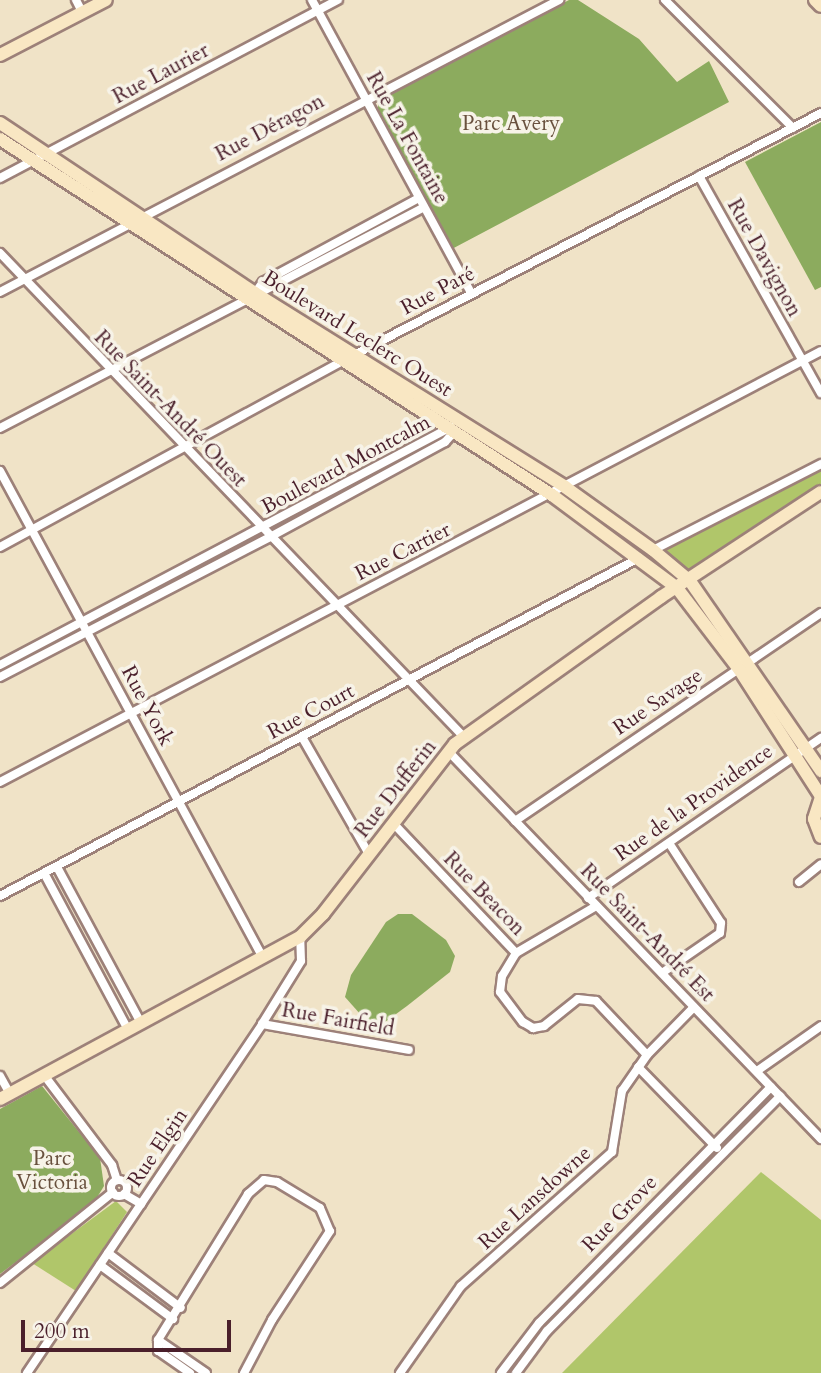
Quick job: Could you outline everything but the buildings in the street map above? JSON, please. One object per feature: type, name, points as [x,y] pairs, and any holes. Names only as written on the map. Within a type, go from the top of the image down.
[{"type":"street","points":[[76,0],[82,12]]},
{"type":"street","points":[[0,55],[106,0]]},
{"type":"street","name":"Rue La Fontaine","points":[[312,0],[471,293]]},
{"type":"street","name":"Rue Laurier","points":[[0,178],[338,0]]},
{"type":"street","name":"Rue Déragon","points":[[0,292],[365,97],[558,0]]},
{"type":"street","points":[[665,0],[793,128]]},
{"type":"street","points":[[815,0],[821,6]]},
{"type":"street","name":"Rue Paré","points":[[0,547],[471,293],[821,113]]},
{"type":"street","name":"Boulevard Leclerc Ouest","points":[[0,123],[143,216],[250,295]]},
{"type":"street","name":"Boulevard Leclerc Ouest","points":[[0,139],[349,358],[552,495],[677,588],[743,666]]},
{"type":"street","name":"Rue Davignon","points":[[699,176],[821,393]]},
{"type":"street","points":[[250,295],[263,282],[419,198]]},
{"type":"street","points":[[0,428],[107,369],[424,207]]},
{"type":"street","name":"Rue Saint-André Ouest","points":[[0,254],[107,369],[464,737]]},
{"type":"street","name":"Rue Cartier","points":[[0,782],[552,495],[821,351]]},
{"type":"street","name":"Boulevard Leclerc Ouest","points":[[454,427],[565,487],[653,550],[690,581],[743,666]]},
{"type":"street","name":"Boulevard Montcalm","points":[[0,665],[454,427]]},
{"type":"street","name":"Boulevard Montcalm","points":[[0,677],[270,537],[454,427]]},
{"type":"street","points":[[653,550],[821,464]]},
{"type":"street","name":"Rue York","points":[[0,471],[262,956]]},
{"type":"street","name":"Rue Dufferin","points":[[5,1096],[139,1021],[300,937],[464,737],[677,588],[821,492]]},
{"type":"street","name":"Rue Court","points":[[0,896],[639,558]]},
{"type":"street","name":"Rue Savage","points":[[515,821],[821,613]]},
{"type":"street","points":[[743,666],[800,751],[821,797],[814,819],[821,837]]},
{"type":"street","points":[[302,737],[369,854]]},
{"type":"street","name":"Rue de la Providence","points":[[588,898],[821,738]]},
{"type":"street","points":[[800,751],[821,771]]},
{"type":"street","name":"Rue Saint-André Est","points":[[449,752],[821,1139]]},
{"type":"street","name":"Rue Beacon","points":[[393,823],[516,953],[596,906]]},
{"type":"street","points":[[662,973],[720,933],[722,923],[669,843]]},
{"type":"street","points":[[799,882],[821,864]]},
{"type":"street","points":[[57,867],[139,1021]]},
{"type":"street","points":[[44,873],[127,1028]]},
{"type":"street","name":"Rue Elgin","points":[[27,1373],[262,1024],[301,961],[300,937]]},
{"type":"street","points":[[83,945],[96,939]]},
{"type":"street","points":[[516,953],[502,976],[500,992],[523,1022],[533,1028],[544,1026],[578,999],[596,1001],[647,1055]]},
{"type":"street","name":"Rue Lansdowne","points":[[400,1373],[461,1286],[612,1152],[617,1143],[617,1106],[638,1067],[694,1007]]},
{"type":"street","name":"Rue Fairfield","points":[[262,1024],[409,1050]]},
{"type":"street","points":[[757,1071],[821,1026]]},
{"type":"street","points":[[638,1067],[722,1153]]},
{"type":"street","points":[[0,1283],[113,1192],[117,1180],[112,1165],[44,1075]]},
{"type":"street","points":[[0,1076],[5,1096]]},
{"type":"street","name":"Rue Grove","points":[[501,1373],[539,1323],[772,1087]]},
{"type":"street","name":"Rue Grove","points":[[516,1373],[547,1331],[780,1096]]},
{"type":"street","points":[[117,1180],[126,1183],[124,1194]]},
{"type":"street","points":[[190,1373],[158,1351],[158,1340],[181,1308],[256,1186],[264,1180],[277,1181],[320,1208],[329,1222],[327,1241],[272,1320],[244,1373]]},
{"type":"street","points":[[113,1192],[124,1194],[141,1204]]},
{"type":"street","points":[[108,1253],[181,1308]]},
{"type":"street","points":[[100,1265],[173,1319]]},
{"type":"street","points":[[142,1296],[150,1286]]},
{"type":"street","points":[[158,1340],[202,1372]]},
{"type":"green space","name":"Parc Avery","points":[[569,0],[578,0],[639,39],[677,82],[709,61],[729,102],[450,250],[378,110],[378,100]]},
{"type":"green space","points":[[821,122],[821,287],[815,290],[745,162]]},
{"type":"green space","points":[[821,464],[821,491],[690,581],[657,552]]},
{"type":"green space","points":[[398,914],[412,914],[446,940],[455,956],[450,972],[407,1006],[381,1025],[369,1024],[345,997],[351,975],[386,922]]},
{"type":"green space","name":"Parc Victoria","points":[[42,1086],[100,1158],[104,1186],[93,1204],[0,1274],[0,1109]]},
{"type":"green space","points":[[761,1172],[821,1220],[821,1373],[562,1373]]},
{"type":"green space","name":"Parc Victoria","points":[[116,1201],[127,1212],[76,1291],[32,1263]]}]
